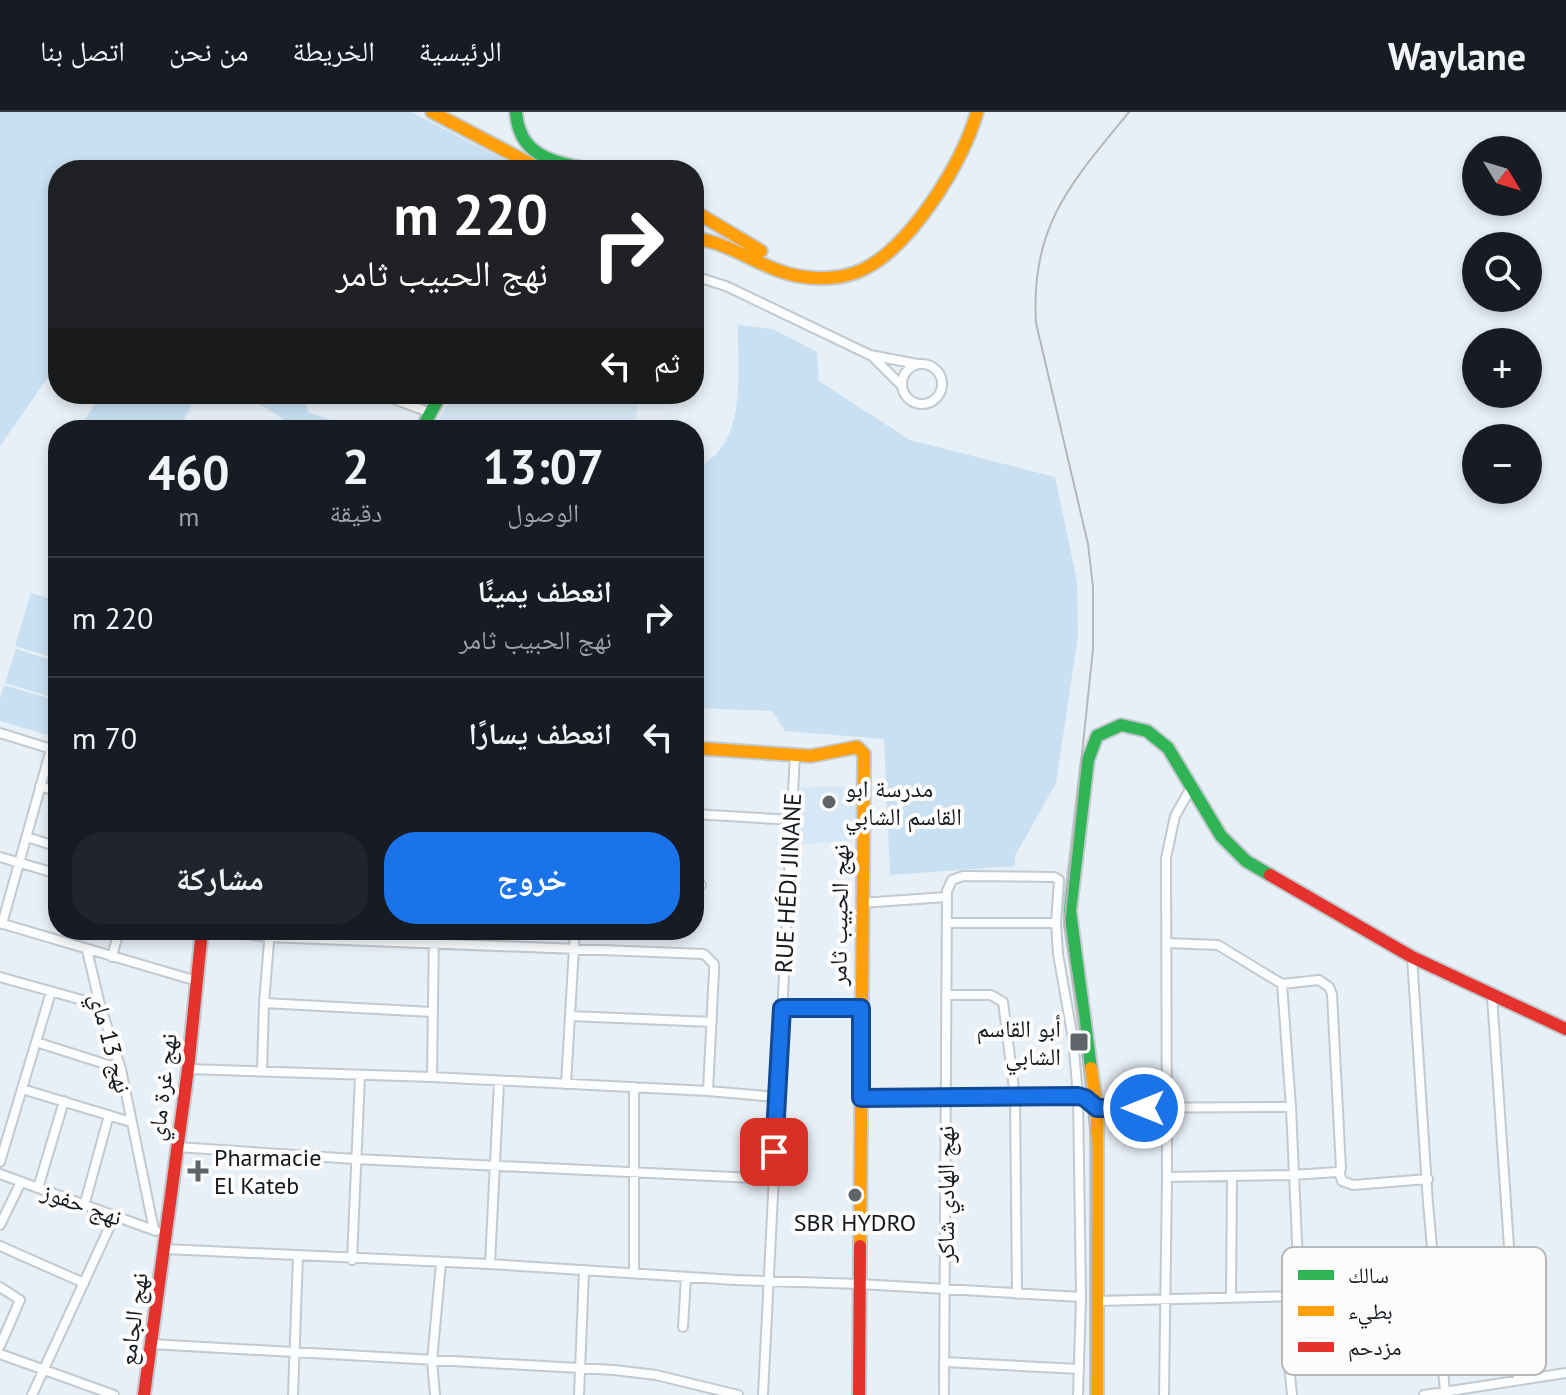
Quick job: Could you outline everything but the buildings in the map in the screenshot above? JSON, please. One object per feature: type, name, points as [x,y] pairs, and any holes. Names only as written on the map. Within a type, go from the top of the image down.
[{"type":"main road","points":[[432,112],[523,160]]},
{"type":"main road","points":[[516,112],[519,135],[533,152],[559,160]]},
{"type":"main road","points":[[704,217],[746,244],[785,262],[814,268],[850,264],[882,245],[905,222],[954,148],[972,113]]},
{"type":"main road","points":[[704,240],[796,276],[832,277],[865,268],[892,251],[914,228],[959,160],[972,113]]},
{"type":"main road","points":[[427,420],[436,404]]},
{"type":"main road","points":[[1097,1395],[1097,1108],[1070,911],[1091,746],[1097,736],[1121,725],[1147,731],[1168,748],[1221,836],[1246,861],[1412,957],[1566,1029]]},
{"type":"main road","name":"نهج الحبيب ثامر","points":[[704,749],[822,755],[857,747],[863,751],[859,1395]]},
{"type":"main road","name":"نهج غرة ماي","points":[[165,1249],[159,1232],[177,1147],[201,940]]},
{"type":"main road","name":"نهج الجامع","points":[[144,1395],[165,1249]]},
{"type":"street","points":[[704,278],[870,355],[929,364],[939,371],[943,383],[939,395],[928,403],[915,403],[908,399],[902,386],[870,355]]},
{"type":"street","points":[[902,386],[905,372],[917,364]]},
{"type":"street","points":[[407,404],[431,413]]},
{"type":"street","points":[[0,733],[48,748]]},
{"type":"street","name":"RUE HÉDI JINANE","points":[[763,1395],[795,754]]},
{"type":"street","points":[[48,767],[1,923],[48,938]]},
{"type":"street","points":[[40,786],[48,789]]},
{"type":"street","points":[[1164,1395],[1166,858],[1175,816],[1192,786]]},
{"type":"street","points":[[704,815],[792,820]]},
{"type":"street","points":[[27,837],[48,844]]},
{"type":"street","points":[[0,857],[48,871]]},
{"type":"street","points":[[861,903],[946,897],[948,885],[957,877],[1057,878],[1058,954],[1073,1039],[1078,1096],[1081,1297],[1078,1395]]},
{"type":"street","name":"نهج الهادي شاكر","points":[[944,1395],[946,897]]},
{"type":"street","points":[[947,923],[1056,923]]},
{"type":"street","points":[[55,940],[197,981]]},
{"type":"street","points":[[112,957],[116,940]]},
{"type":"street","points":[[262,1071],[269,940]]},
{"type":"street","points":[[368,940],[704,954],[714,964],[708,1091]]},
{"type":"street","points":[[432,1077],[434,940]]},
{"type":"street","points":[[566,1084],[574,940]]},
{"type":"street","points":[[1167,943],[1218,945],[1282,984],[1319,980],[1329,987],[1332,994],[1343,1164],[1339,1171],[1342,1181],[1353,1185],[1428,1179]]},
{"type":"street","name":"نهج 13 ماي","points":[[87,950],[100,1005],[121,1069],[159,1232]]},
{"type":"street","points":[[1412,957],[1433,1247]]},
{"type":"street","points":[[0,979],[100,1005]]},
{"type":"street","points":[[1282,984],[1297,1247]]},
{"type":"street","points":[[0,1162],[51,992]]},
{"type":"street","points":[[946,995],[996,995],[1003,1002],[1015,1097],[1017,1294]]},
{"type":"street","points":[[1492,996],[1509,1247]]},
{"type":"street","points":[[264,1003],[432,1012]]},
{"type":"street","points":[[782,1008],[861,1008]]},
{"type":"street","points":[[570,1016],[712,1022]]},
{"type":"street","points":[[36,1042],[121,1069]]},
{"type":"street","points":[[188,1069],[432,1077],[777,1097]]},
{"type":"street","points":[[352,1260],[360,1076]]},
{"type":"street","points":[[490,1264],[499,1082]]},
{"type":"street","points":[[634,1087],[634,1273]]},
{"type":"street","points":[[22,1089],[131,1122]]},
{"type":"street","points":[[861,1098],[1078,1096],[1097,1108],[1291,1107]]},
{"type":"street","points":[[38,1188],[64,1101]]},
{"type":"street","points":[[84,1206],[109,1115]]},
{"type":"street","points":[[177,1147],[355,1159],[772,1179]]},
{"type":"street","points":[[1167,1177],[1339,1171]]},
{"type":"street","name":"نهج حفوز","points":[[0,1174],[159,1232]]},
{"type":"street","points":[[1231,1296],[1232,1176]]},
{"type":"street","points":[[0,1225],[21,1182]]},
{"type":"street","points":[[32,1395],[115,1215]]},
{"type":"street","points":[[0,1246],[84,1283]]},
{"type":"street","points":[[165,1249],[1081,1297]]},
{"type":"street","points":[[293,1395],[298,1256]]},
{"type":"street","points":[[435,1395],[432,1361],[441,1263]]},
{"type":"street","points":[[579,1395],[584,1271]]},
{"type":"street","points":[[683,1327],[686,1277]]},
{"type":"street","points":[[0,1287],[20,1300],[0,1346]]},
{"type":"street","points":[[1097,1301],[1282,1296]]},
{"type":"street","points":[[151,1344],[581,1367],[656,1375],[738,1395]]},
{"type":"street","points":[[0,1354],[114,1395]]},
{"type":"street","points":[[944,1362],[1079,1369]]},
{"type":"street","points":[[1424,1395],[1566,1373]]},
{"type":"street","points":[[1290,1375],[1292,1395]]},
{"type":"street","points":[[1444,1375],[1445,1392]]},
{"type":"street","points":[[1518,1375],[1518,1380]]},
{"type":"shaded area","points":[[0,112],[411,112],[505,160],[48,160],[48,377],[0,446]]},
{"type":"shaded area","points":[[738,325],[773,329],[817,352],[819,381],[910,440],[1055,477],[1077,581],[1078,636],[1056,783],[1015,856],[1015,866],[890,875],[884,739],[785,731],[772,711],[704,708],[704,462],[724,444],[732,427],[738,385]]},
{"type":"shaded area","points":[[94,404],[192,404],[184,420],[85,420]]},
{"type":"shaded area","points":[[259,404],[306,404],[308,412],[331,420],[282,420]]},
{"type":"shaded area","points":[[448,404],[638,404],[635,420],[438,420]]},
{"type":"shaded area","points":[[31,593],[48,598],[48,656],[15,646]]},
{"type":"shaded area","points":[[16,649],[48,659],[48,696],[5,683]]},
{"type":"shaded area","points":[[4,685],[48,698],[48,735],[0,721],[0,699]]},
{"type":"shaded area","name":"مدرسة ابو القاسم الشابي","points":[[801,787],[858,788],[856,840],[798,845]]},
{"type":"tram line","points":[[1091,1395],[1092,1148],[1079,1020],[1064,925],[1093,649],[1093,587],[1088,544],[1036,323],[1036,289],[1047,232],[1058,208],[1089,161],[1129,112]]},
{"type":"traffic: fast","points":[[516,112],[524,139],[531,148],[552,160]]},
{"type":"traffic: fast","points":[[427,420],[435,404]]},
{"type":"traffic: fast","points":[[1091,1068],[1070,911],[1088,760],[1097,736],[1121,725],[1147,731],[1168,748],[1221,836],[1246,861],[1270,875]]},
{"type":"traffic: slow","points":[[432,112],[523,160]]},
{"type":"traffic: slow","points":[[704,240],[798,276],[831,278],[864,269],[900,242],[933,200],[960,154],[977,112]]},
{"type":"traffic: slow","points":[[704,217],[761,251]]},
{"type":"traffic: slow","points":[[704,749],[811,756],[857,747],[864,754],[860,1246]]},
{"type":"traffic: slow","points":[[1091,1068],[1097,1108],[1097,1395]]},
{"type":"traffic: jam","points":[[1270,875],[1412,957],[1566,1029]]},
{"type":"traffic: jam","points":[[144,1395],[188,1069],[201,940]]},
{"type":"traffic: jam","points":[[859,1395],[860,1246]]},
{"type":"place","name":"مدرسة ابو القاسم الشابي","points":[[829,802]]},
{"type":"place","name":"أبو القاسم الشابي","points":[[1079,1042]]},
{"type":"place","name":"Pharmacie El Kateb","points":[[198,1171]]},
{"type":"place","name":"SBR HYDRO","points":[[855,1195]]},
{"type":"route","points":[[774,1152],[782,1008],[861,1008],[861,1098],[1078,1096],[1097,1108],[1144,1108]]}]
